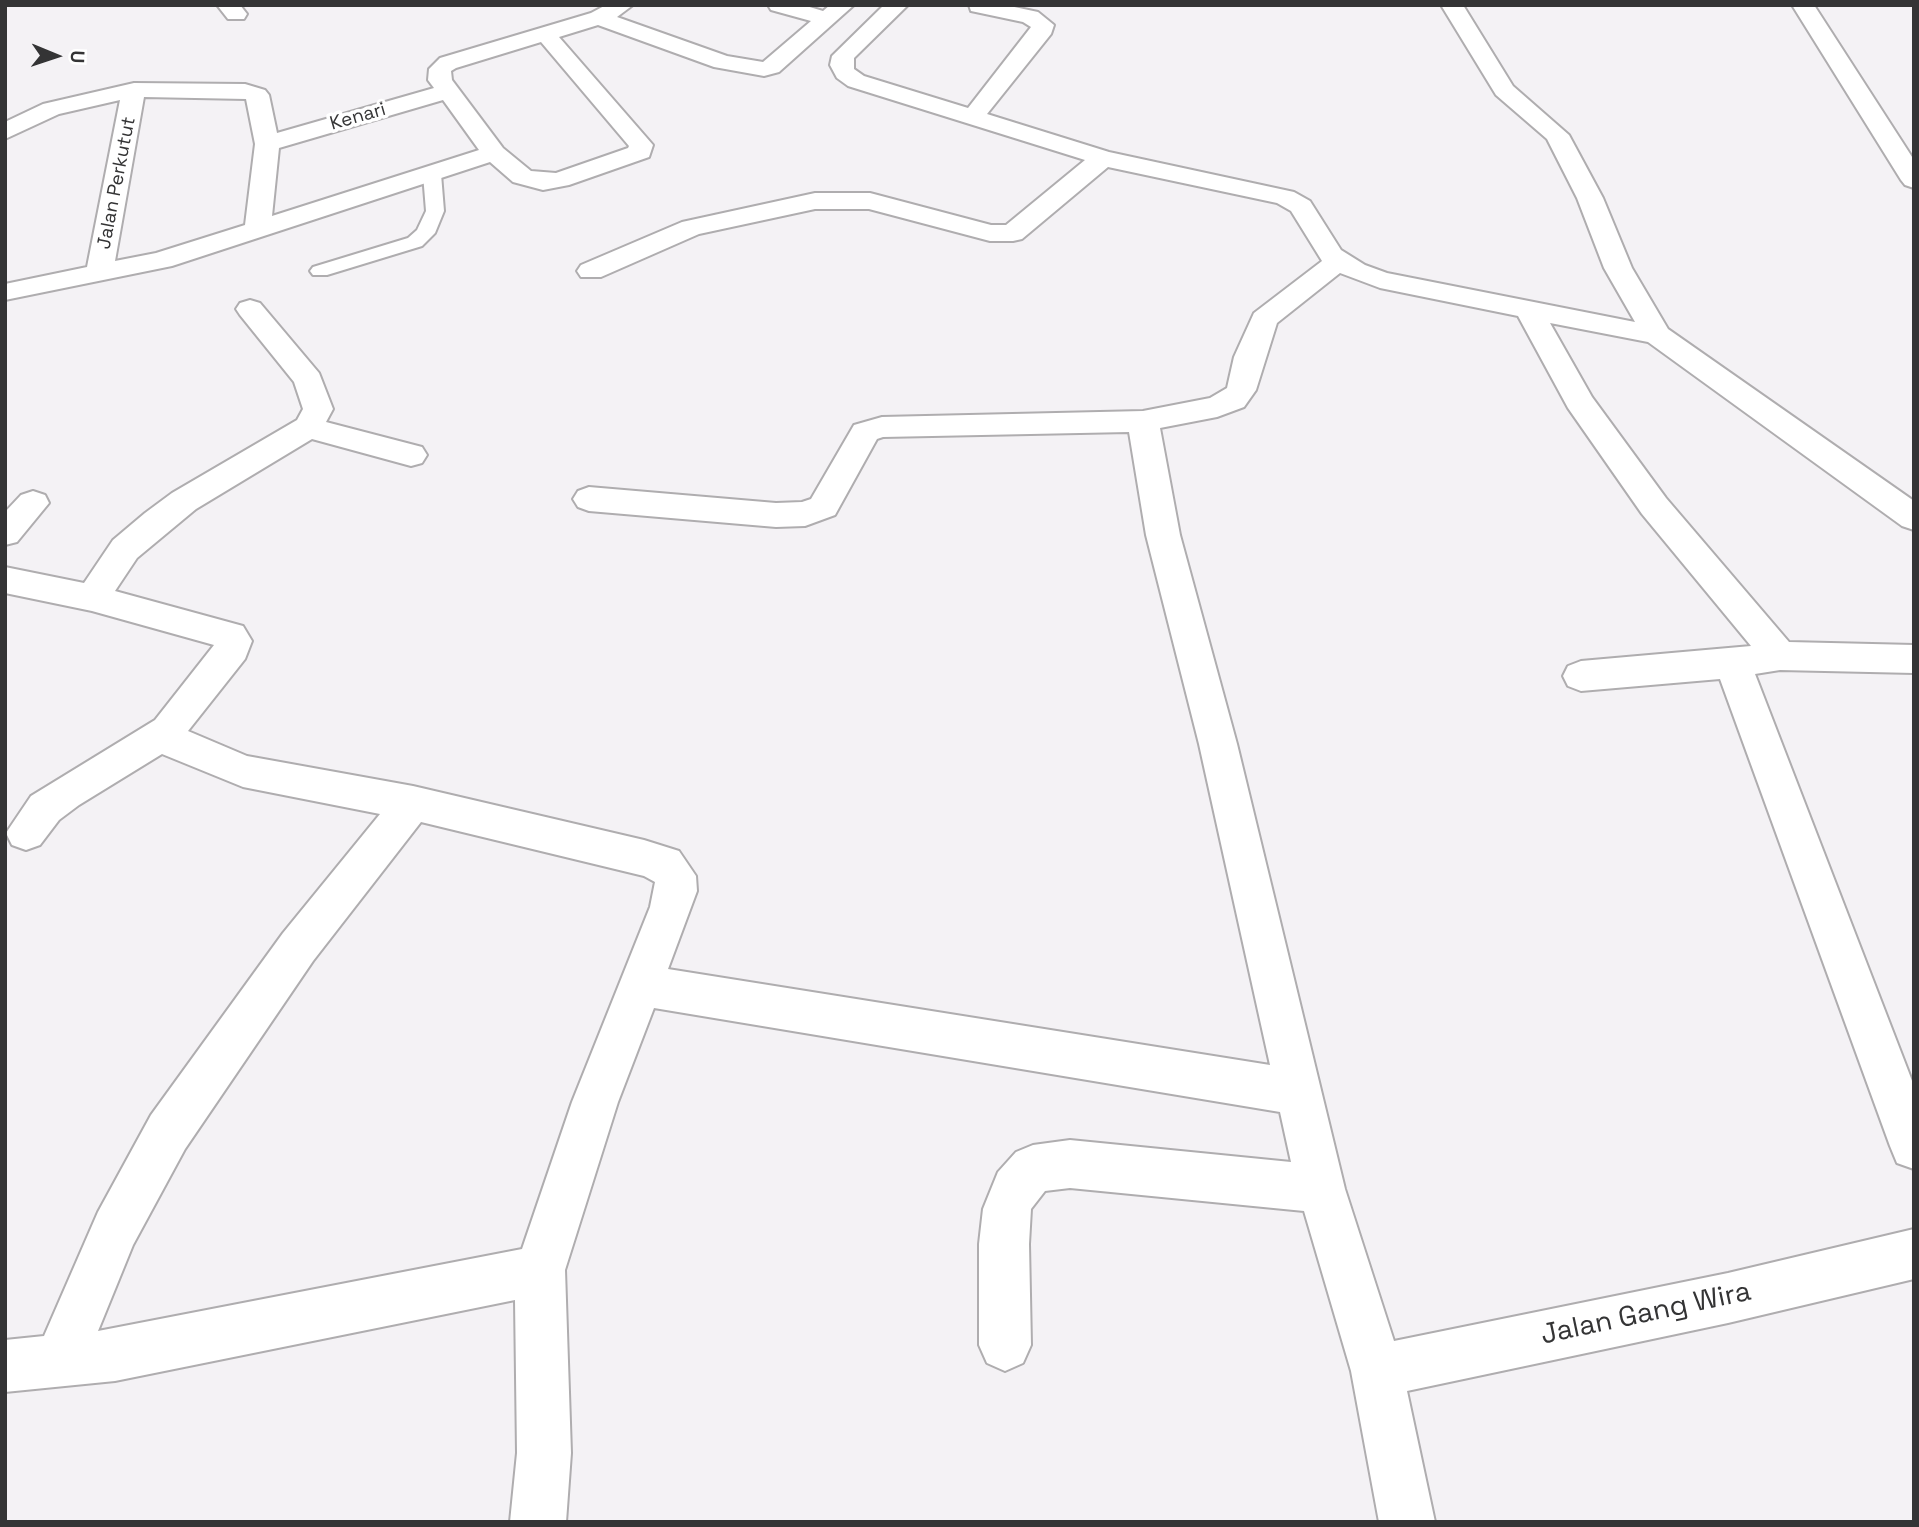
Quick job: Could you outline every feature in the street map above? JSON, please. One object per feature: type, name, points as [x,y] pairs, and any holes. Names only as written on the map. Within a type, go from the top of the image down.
[{"type":"street","points":[[546,35],[641,145],[640,152],[560,180],[543,182],[522,177],[494,153],[438,73],[448,63],[599,18],[622,5]]},
{"type":"street","points":[[779,5],[835,12]]},
{"type":"street","points":[[897,5],[843,56],[841,65],[845,74],[877,89],[1103,158],[1285,197],[1301,206],[1324,247],[1339,261],[1355,271],[1380,280],[1530,312],[1657,335]]},
{"type":"street","points":[[1452,5],[1504,90],[1558,135],[1590,198],[1595,219],[1618,268],[1657,335],[1914,518]]},
{"type":"street","points":[[1803,5],[1914,180]]},
{"type":"street","points":[[972,118],[1040,34],[1043,25],[1030,16],[979,6]]},
{"type":"street","points":[[599,18],[722,62],[753,69],[771,66],[835,12]]},
{"type":"street","points":[[5,132],[51,109],[134,90],[245,92],[257,95],[267,144],[258,227]]},
{"type":"street","name":"Jalan Perkutut","points":[[99,275],[134,90]]},
{"type":"street","name":"Kenari","points":[[267,144],[448,90]]},
{"type":"street","points":[[5,292],[99,275],[162,260],[494,153]]},
{"type":"street","points":[[592,271],[691,228],[815,201],[870,201],[990,233],[1013,233],[1103,158]]},
{"type":"street","points":[[589,499],[776,515],[805,514],[822,507],[865,432],[882,427],[1143,421],[1217,407],[1233,400],[1241,390],[1249,357],[1264,319],[1339,261]]},
{"type":"street","points":[[92,598],[125,549],[157,521],[184,501],[308,428],[318,409],[308,380],[250,309]]},
{"type":"street","points":[[1530,312],[1579,401],[1654,506],[1780,656]]},
{"type":"street","points":[[1143,421],[1163,535],[1218,744],[1321,1189],[1377,1371],[1407,1522]]},
{"type":"street","points":[[308,428],[411,455]]},
{"type":"street","points":[[5,533],[33,503]]},
{"type":"street","points":[[5,580],[92,598],[220,632],[234,641],[226,658],[174,720],[168,731],[65,793],[46,808],[26,833]]},
{"type":"street","points":[[1581,676],[1737,663],[1780,656],[1914,659]]},
{"type":"street","points":[[1737,663],[1737,675],[1810,876],[1914,1146]]},
{"type":"street","points":[[168,731],[174,742],[243,771],[288,782],[413,803],[665,864],[675,876],[676,891],[596,1102],[540,1270],[544,1453],[538,1522]]},
{"type":"street","points":[[59,1363],[115,1230],[168,1132],[298,947],[413,803]]},
{"type":"street","points":[[640,985],[1297,1093]]},
{"type":"street","points":[[1005,1345],[1004,1244],[1007,1209],[1015,1189],[1033,1169],[1070,1164],[1321,1189]]},
{"type":"street","name":"Jalan Gang Wira","points":[[1377,1371],[1728,1298],[1914,1254]]},
{"type":"street","points":[[5,1366],[59,1363],[115,1355],[540,1270]]},
{"type":"lane","points":[[320,271],[415,242],[425,233],[435,211],[432,173]]}]
